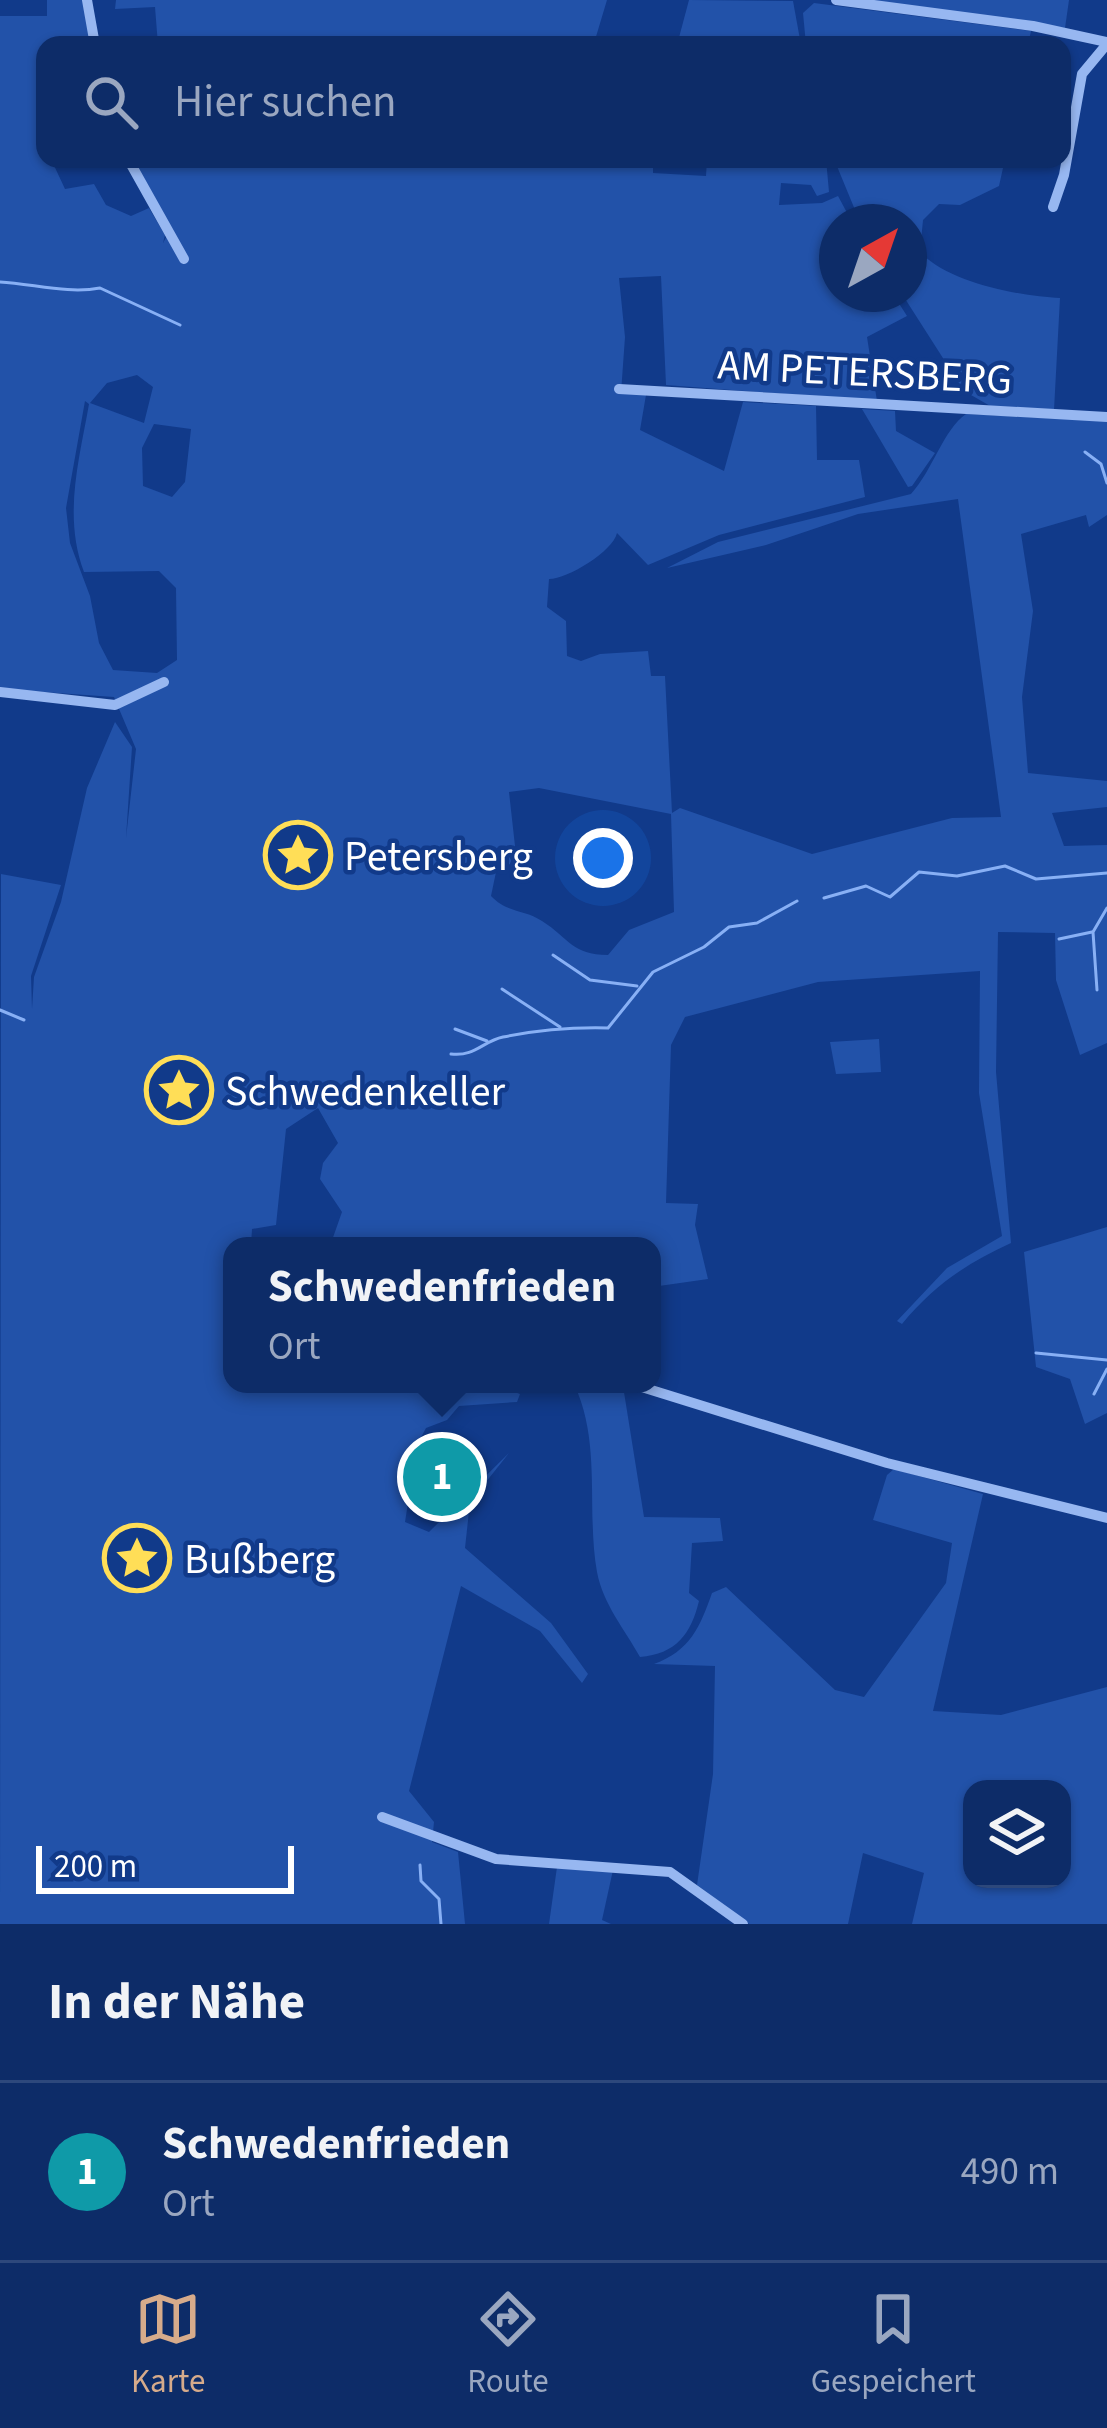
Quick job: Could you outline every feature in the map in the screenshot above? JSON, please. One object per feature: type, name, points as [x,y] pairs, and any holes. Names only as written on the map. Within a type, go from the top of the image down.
[{"type":"street","points":[[88,0],[93,36]]},
{"type":"street","points":[[836,0],[1033,26],[1107,43],[1082,74],[1071,136]]},
{"type":"street","points":[[133,168],[184,259]]},
{"type":"street","points":[[1053,207],[1065,168]]},
{"type":"street","name":"AM PETERSBERG","points":[[619,389],[1107,417]]},
{"type":"street","points":[[0,692],[116,705],[164,682]]},
{"type":"street","points":[[661,1393],[887,1463],[1107,1518]]},
{"type":"street","points":[[382,1817],[496,1859],[670,1872],[743,1924]]},
{"type":"shaded area","points":[[47,0],[84,0],[90,36],[36,36],[36,168],[55,168],[65,189],[94,184],[106,205],[131,216],[149,208],[165,235],[163,243],[169,232],[137,168],[653,168],[653,173],[706,176],[706,168],[827,168],[829,192],[817,196],[811,185],[781,183],[779,205],[822,203],[838,196],[842,204],[819,204],[819,312],[904,312],[907,316],[867,337],[877,401],[666,385],[661,276],[619,278],[625,337],[621,393],[646,395],[640,430],[724,471],[743,402],[816,406],[817,460],[859,460],[865,497],[719,535],[648,565],[617,533],[589,563],[549,579],[547,607],[566,621],[567,656],[581,661],[600,654],[648,651],[651,676],[665,676],[672,813],[680,808],[812,854],[952,818],[1001,817],[958,499],[858,514],[766,545],[667,568],[718,542],[911,494],[966,414],[1107,421],[1107,515],[1089,527],[1086,515],[1021,534],[1033,611],[1022,697],[1028,773],[1107,781],[1107,807],[1052,813],[1064,846],[1107,845],[1107,1043],[1080,1055],[1056,980],[1055,933],[998,932],[996,1072],[1011,1243],[952,1277],[902,1324],[897,1321],[947,1268],[1002,1236],[979,1093],[980,971],[818,982],[685,1017],[671,1045],[666,1203],[698,1204],[695,1225],[708,1279],[661,1286],[661,1237],[333,1237],[342,1212],[320,1179],[323,1163],[338,1143],[318,1108],[286,1129],[276,1225],[252,1229],[252,1237],[223,1237],[223,1393],[520,1394],[517,1402],[459,1406],[447,1420],[426,1428],[417,1445],[405,1522],[429,1532],[509,1453],[470,1502],[465,1548],[551,1623],[588,1674],[582,1683],[540,1631],[461,1586],[409,1791],[434,1822],[432,1842],[458,1852],[465,1924],[0,1924],[1,874],[61,885],[31,976],[32,1009],[34,977],[61,902],[87,788],[115,722],[132,747],[126,838],[136,749],[114,697],[0,689],[0,16],[47,16]],"holes":[[[137,375],[153,387],[144,423],[90,403],[107,383]],[[85,401],[89,404],[77,467],[78,551],[84,572],[159,571],[176,588],[177,660],[157,673],[113,670],[99,643],[90,596],[70,543],[66,508]],[[154,424],[191,429],[185,482],[172,497],[143,486],[142,448]],[[539,788],[671,814],[674,912],[629,930],[608,955],[578,949],[542,921],[491,896],[496,872],[510,864],[515,846],[509,792]]]},
{"type":"shaded area","points":[[116,0],[607,0],[596,36],[157,36],[155,7],[115,9]]},
{"type":"shaded area","points":[[689,0],[793,1],[799,36],[679,36]]},
{"type":"shaded area","points":[[860,0],[1069,0],[1065,28]]},
{"type":"shaded area","points":[[814,3],[1031,31],[1030,36],[805,36],[803,13]]},
{"type":"shaded area","points":[[838,168],[1003,168],[999,186],[960,205],[939,204],[927,216],[927,204],[853,204]]},
{"type":"shaded area","points":[[927,258],[966,280],[1060,298],[1054,410],[992,407],[964,391],[914,312],[927,312]]},
{"type":"shaded area","points":[[862,409],[895,411],[896,431],[935,453],[912,486],[908,487]]},
{"type":"shaded area","points":[[879,1039],[881,1072],[836,1074],[830,1042]]},
{"type":"shaded area","points":[[1107,1227],[1107,1413],[1085,1424],[1070,1379],[1036,1367],[1024,1252]]},
{"type":"shaded area","points":[[578,1393],[624,1393],[644,1517],[720,1518],[723,1541],[692,1543],[689,1593],[699,1601],[680,1640],[663,1652],[640,1657],[600,1584],[583,1406]]},
{"type":"shaded area","points":[[894,1469],[983,1494],[933,1711],[1001,1715],[1107,1687],[1107,1924],[912,1924],[924,1873],[863,1853],[848,1924],[749,1924],[697,1885],[713,1774],[715,1666],[654,1664],[685,1645],[712,1593],[726,1587],[835,1690],[864,1697],[946,1583],[952,1543],[873,1520],[887,1475]]},
{"type":"shaded area","points":[[557,1867],[613,1870],[602,1920],[611,1924],[549,1924]]},
{"type":"waterway","points":[[0,282],[100,288],[180,325]]},
{"type":"waterway","points":[[1085,452],[1101,464],[1107,483]]},
{"type":"waterway","points":[[824,898],[866,886],[890,897],[919,872],[957,876],[1005,866],[1036,879],[1107,873]]},
{"type":"waterway","points":[[451,1054],[516,1035],[608,1028],[653,972],[704,947],[729,927],[757,923],[797,901]]},
{"type":"waterway","points":[[1097,990],[1093,932],[1107,908]]},
{"type":"waterway","points":[[1059,939],[1092,932]]},
{"type":"waterway","points":[[553,955],[590,980],[637,986]]},
{"type":"waterway","points":[[502,989],[560,1027]]},
{"type":"waterway","points":[[0,1010],[24,1020]]},
{"type":"waterway","points":[[455,1029],[487,1041]]},
{"type":"waterway","points":[[1036,1353],[1107,1360]]},
{"type":"waterway","points":[[1094,1394],[1107,1369]]},
{"type":"waterway","points":[[420,1865],[421,1881],[439,1899],[441,1924]]},
{"type":"place","name":"Petersberg","points":[[298,855]]},
{"type":"place","name":"Schwedenkeller","points":[[179,1090]]},
{"type":"place","name":"Schwedenfrieden","points":[[442,1477]]},
{"type":"place","name":"Bußberg","points":[[137,1558]]}]
